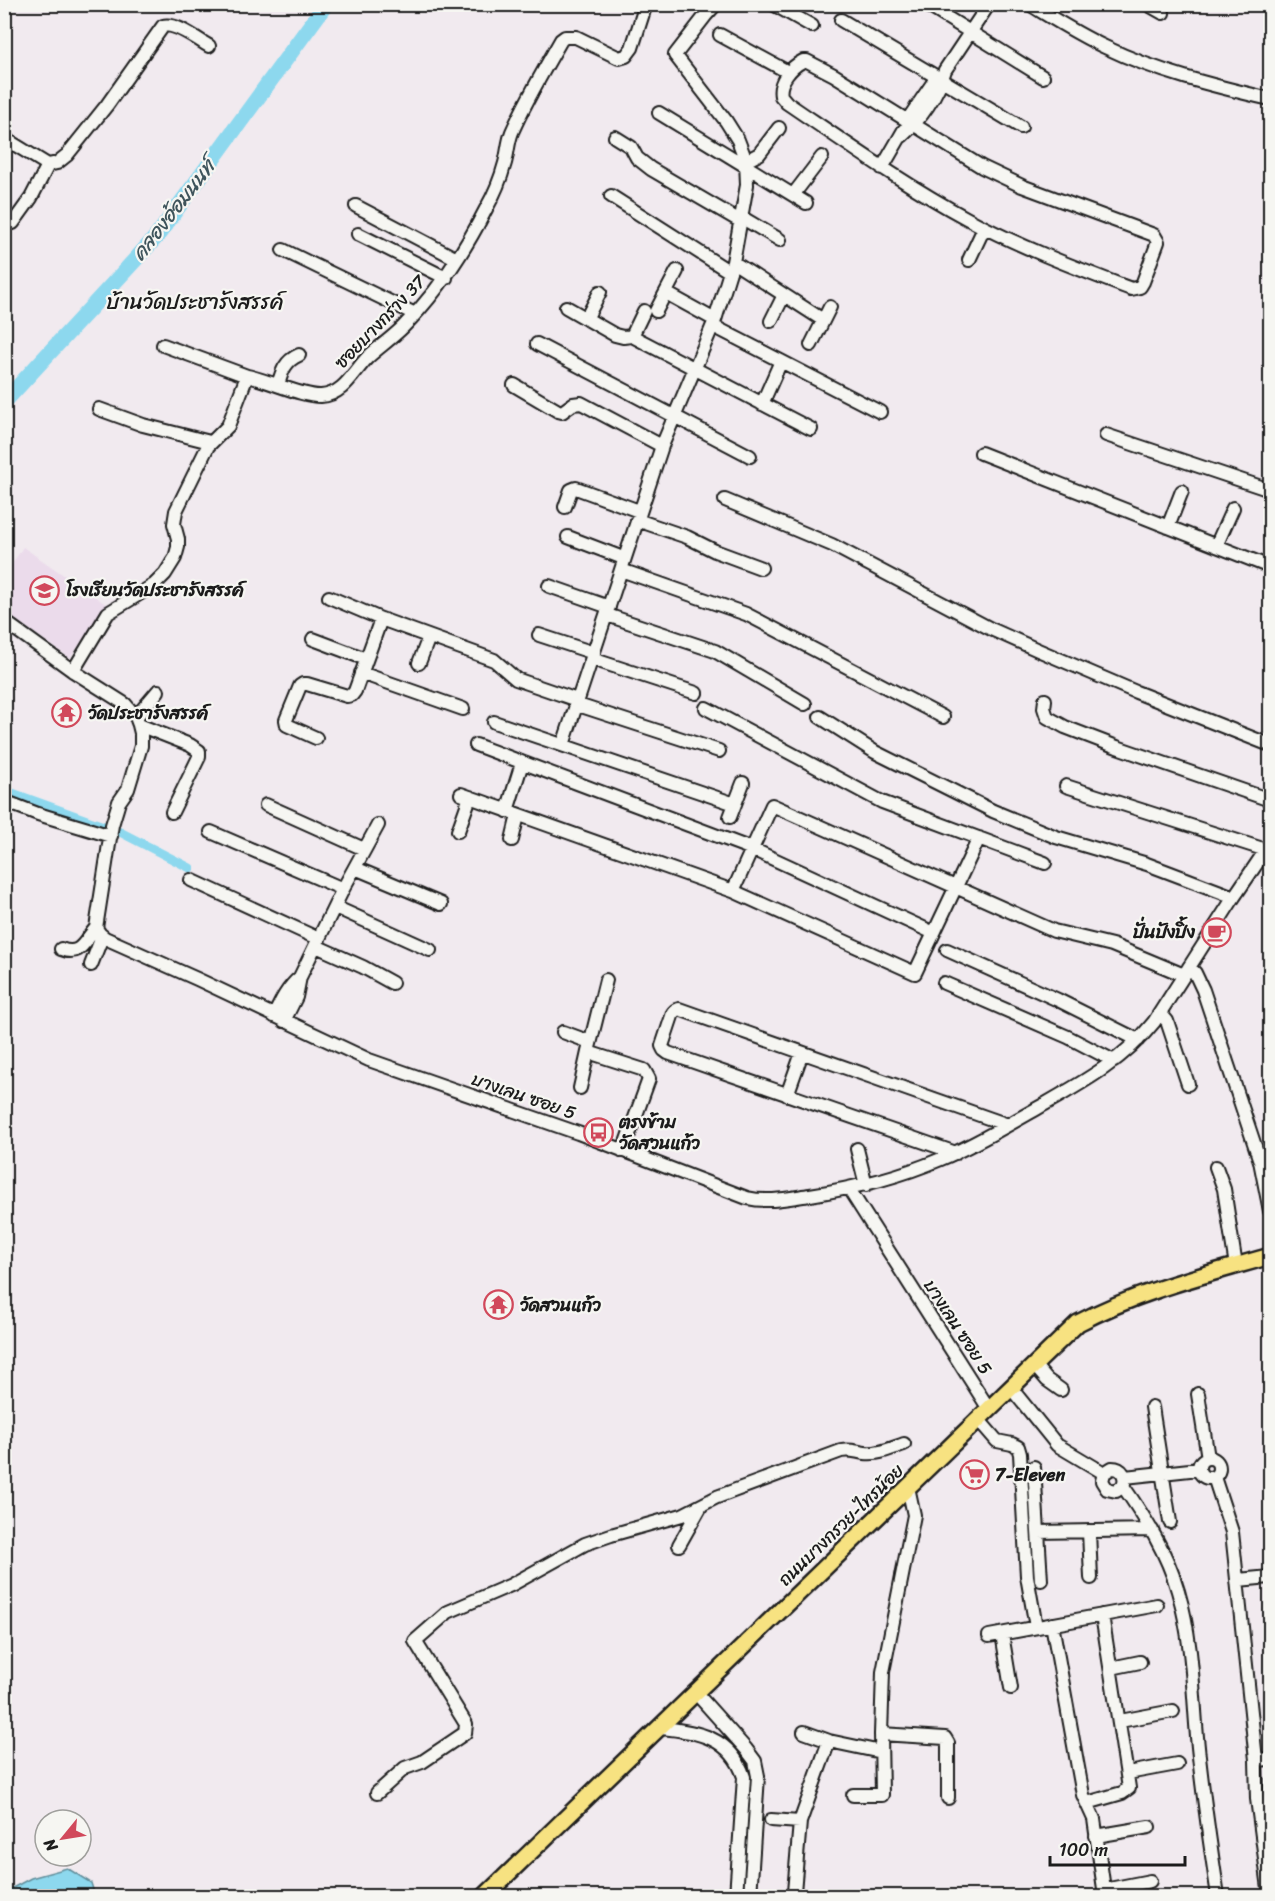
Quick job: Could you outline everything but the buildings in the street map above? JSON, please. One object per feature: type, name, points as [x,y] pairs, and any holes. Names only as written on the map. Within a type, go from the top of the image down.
[{"type":"main road","name":"ถนนบางกรวย-ไทรน้อย","points":[[485,1896],[1078,1323],[1109,1307],[1140,1295],[1270,1256]]},
{"type":"street","name":"ซอยบางกร่าง 37","points":[[163,345],[310,396],[337,392],[369,357],[416,314],[446,278],[488,207],[501,175],[512,133],[538,79],[561,39],[576,37],[619,58],[626,56],[632,48],[646,4]]},
{"type":"street","points":[[563,745],[662,446],[714,323],[731,267],[741,219],[747,185],[747,163],[738,140],[675,55],[716,4]]},
{"type":"street","points":[[773,4],[812,26]]},
{"type":"street","points":[[925,4],[1043,77]]},
{"type":"street","points":[[882,168],[989,4]]},
{"type":"street","points":[[1029,4],[1104,47],[1141,63],[1178,76],[1270,99]]},
{"type":"street","points":[[1147,4],[1163,13]]},
{"type":"street","points":[[841,20],[942,76],[1021,127]]},
{"type":"street","points":[[13,223],[31,198],[48,165],[67,155],[163,26],[168,24],[175,27],[208,46]]},
{"type":"street","points":[[720,35],[788,72]]},
{"type":"street","points":[[807,61],[834,75],[982,167],[1022,186],[1154,235],[1158,242],[1143,282],[1140,286],[1131,289],[1018,244],[984,228],[882,168],[783,99],[779,92],[788,72],[798,63],[807,61]]},
{"type":"street","points":[[659,113],[747,163],[806,203]]},
{"type":"street","points":[[747,163],[759,154],[779,128]]},
{"type":"street","points":[[615,137],[631,147],[637,158],[651,169],[780,240]]},
{"type":"street","points":[[4,138],[48,165]]},
{"type":"street","points":[[793,195],[822,158]]},
{"type":"street","points":[[611,196],[731,267],[784,295],[823,320]]},
{"type":"street","points":[[356,206],[458,259]]},
{"type":"street","points":[[969,260],[984,228]]},
{"type":"street","points":[[358,234],[446,278]]},
{"type":"street","points":[[283,250],[416,314]]},
{"type":"street","points":[[632,336],[666,293],[677,271]]},
{"type":"street","points":[[586,319],[600,292]]},
{"type":"street","points":[[666,293],[781,361],[880,412]]},
{"type":"street","points":[[771,321],[784,295]]},
{"type":"street","points":[[566,307],[615,335],[632,336],[812,429]]},
{"type":"street","points":[[811,345],[830,307]]},
{"type":"street","points":[[537,344],[750,456]]},
{"type":"street","points":[[278,385],[288,361],[299,355]]},
{"type":"street","points":[[762,404],[781,361]]},
{"type":"street","points":[[73,671],[108,614],[154,585],[165,574],[175,558],[178,547],[174,518],[210,442],[228,426],[247,376]]},
{"type":"street","points":[[514,386],[558,411],[562,412],[573,404],[581,403],[662,446]]},
{"type":"street","points":[[99,409],[143,425],[210,442]]},
{"type":"street","points":[[1106,435],[1270,490]]},
{"type":"street","points":[[981,453],[1216,546],[1269,563]]},
{"type":"street","points":[[565,507],[571,490],[576,488],[715,551],[761,568]]},
{"type":"street","points":[[1168,527],[1182,491]]},
{"type":"street","points":[[725,500],[832,545],[991,629],[1136,692],[1270,745]]},
{"type":"street","points":[[1216,546],[1233,508]]},
{"type":"street","points":[[568,537],[622,564],[746,614],[943,717]]},
{"type":"street","points":[[549,586],[715,651],[805,704]]},
{"type":"street","points":[[329,597],[494,660],[516,679],[719,751]]},
{"type":"street","points":[[316,738],[287,725],[286,720],[300,686],[308,684],[347,696],[352,695],[381,618]]},
{"type":"street","points":[[4,621],[73,671],[125,704],[138,721],[199,751],[199,757],[172,812]]},
{"type":"street","points":[[539,635],[696,693]]},
{"type":"street","points":[[419,663],[429,637]]},
{"type":"street","points":[[313,639],[366,658]]},
{"type":"street","points":[[361,673],[463,709]]},
{"type":"street","points":[[91,965],[99,932],[96,921],[111,832],[119,802],[128,789],[141,746],[138,721],[158,691]]},
{"type":"street","points":[[1045,700],[1044,708],[1047,717],[1065,728],[1167,766],[1270,800]]},
{"type":"street","points":[[706,708],[882,802],[1045,863]]},
{"type":"street","points":[[820,717],[875,752],[993,811],[1056,837],[1147,864],[1234,897]]},
{"type":"street","points":[[494,722],[735,804]]},
{"type":"street","points":[[476,745],[752,849],[934,933]]},
{"type":"street","points":[[512,840],[512,813],[522,763]]},
{"type":"street","points":[[730,817],[743,783]]},
{"type":"street","points":[[849,1189],[956,1153],[1093,1076],[1114,1061],[1138,1040],[1160,1012],[1268,847],[1066,786]]},
{"type":"street","points":[[458,831],[465,796],[733,891],[915,973],[979,838]]},
{"type":"street","points":[[4,801],[38,814],[111,832]]},
{"type":"street","points":[[266,805],[364,849]]},
{"type":"street","points":[[733,891],[772,805],[1054,931],[1112,945],[1195,973],[1203,990],[1260,1161],[1270,1211]]},
{"type":"street","points":[[279,1018],[286,991],[300,977],[378,825]]},
{"type":"street","points":[[211,832],[343,890]]},
{"type":"street","points":[[355,867],[441,904]]},
{"type":"street","points":[[191,880],[392,982]]},
{"type":"street","points":[[335,907],[430,950]]},
{"type":"street","points":[[61,949],[72,952],[78,950],[99,932]]},
{"type":"street","name":"บางเลน ซอย 5","points":[[99,932],[387,1068],[623,1150],[758,1200],[849,1189],[997,1441],[1018,1447],[1027,1576],[1036,1627]]},
{"type":"street","points":[[947,950],[1058,1000],[1138,1040]]},
{"type":"street","points":[[580,1088],[606,980]]},
{"type":"street","points":[[944,983],[1068,1037],[1114,1061]]},
{"type":"street","points":[[956,1153],[664,1050],[662,1042],[673,1013],[680,1009],[1008,1125]]},
{"type":"street","points":[[1160,1012],[1167,1021],[1188,1084]]},
{"type":"street","points":[[562,1032],[589,1047],[644,1070],[648,1075],[647,1087],[623,1150]]},
{"type":"street","points":[[787,1095],[802,1053]]},
{"type":"street","points":[[857,1149],[866,1185]]},
{"type":"street","points":[[1216,1167],[1224,1189],[1236,1266]]},
{"type":"street","points":[[1034,1365],[1047,1380],[1061,1390]]},
{"type":"street","points":[[1011,1388],[1057,1446],[1104,1473]]},
{"type":"street","points":[[1198,1394],[1208,1458]]},
{"type":"street","points":[[1152,1407],[1170,1522]]},
{"type":"street","points":[[376,1793],[405,1768],[422,1762],[465,1733],[466,1724],[415,1641],[448,1612],[511,1585],[585,1544],[682,1515],[717,1497],[841,1450],[876,1453],[904,1444]]},
{"type":"street","points":[[1208,1458],[1215,1460],[1219,1467],[1214,1477],[1206,1478],[1199,1469],[1201,1462],[1208,1458]]},
{"type":"street","points":[[1034,1467],[1041,1580]]},
{"type":"street","points":[[1199,1469],[1162,1473],[1124,1482],[1116,1491],[1107,1489],[1102,1482],[1104,1473],[1112,1468],[1120,1470],[1124,1482],[1164,1553],[1179,1592],[1188,1640],[1201,1782],[1218,1896]]},
{"type":"street","points":[[1214,1477],[1232,1532],[1256,1760],[1257,1799],[1270,1896]]},
{"type":"street","points":[[853,1795],[882,1795],[880,1734],[883,1672],[914,1515],[908,1487]]},
{"type":"street","points":[[679,1545],[701,1506]]},
{"type":"street","points":[[1038,1532],[1152,1530]]},
{"type":"street","points":[[1089,1531],[1091,1578]]},
{"type":"street","points":[[1238,1580],[1270,1577]]},
{"type":"street","points":[[989,1636],[1157,1605]]},
{"type":"street","points":[[1087,1803],[1126,1791],[1129,1788],[1102,1615]]},
{"type":"street","points":[[1052,1624],[1083,1795],[1094,1819],[1105,1893],[1150,1881]]},
{"type":"street","points":[[1002,1634],[1011,1688]]},
{"type":"street","points":[[1111,1668],[1140,1662]]},
{"type":"street","points":[[696,1693],[754,1761],[758,1776],[750,1896]]},
{"type":"street","points":[[1120,1721],[1173,1711]]},
{"type":"street","points":[[660,1728],[684,1730],[720,1742],[740,1763],[744,1777],[739,1896]]},
{"type":"street","points":[[720,1742],[730,1732]]},
{"type":"street","points":[[804,1732],[829,1741],[881,1752]]},
{"type":"street","points":[[880,1734],[945,1738],[948,1743],[948,1798]]},
{"type":"street","points":[[794,1892],[800,1822],[829,1741]]},
{"type":"street","points":[[1256,1760],[1270,1759]]},
{"type":"street","points":[[1128,1773],[1177,1764]]},
{"type":"street","points":[[742,1814],[756,1816]]},
{"type":"street","points":[[771,1820],[800,1822]]},
{"type":"street","points":[[1096,1836],[1149,1827]]},
{"type":"shaded area","name":"โรงเรียนวัดประชารังสรรค์","points":[[23,547],[107,605],[70,658],[5,612],[5,575]]},
{"type":"water","points":[[67,1868],[91,1883],[95,1896],[5,1896],[5,1892],[31,1878]]},
{"type":"waterway","name":"คลองอ้อมนนท์","points":[[4,402],[157,236],[326,4]]},
{"type":"waterway","points":[[4,790],[120,832],[190,868]]},
{"type":"place","name":"โรงเรียนวัดประชารังสรรค์","points":[[45,590]]},
{"type":"place","name":"วัดประชารังสรรค์","points":[[67,713]]},
{"type":"place","name":"ปั่นปังปิ้ง","points":[[1216,932]]},
{"type":"place","name":"ตรงข้าม วัดสวนแก้ว","points":[[598,1132]]},
{"type":"place","name":"วัดสวนแก้ว","points":[[499,1305]]},
{"type":"place","name":"7-Eleven","points":[[974,1475]]},
{"type":"district","name":"บ้านวัดประชารังสรรค์","points":[[195,302]]}]
